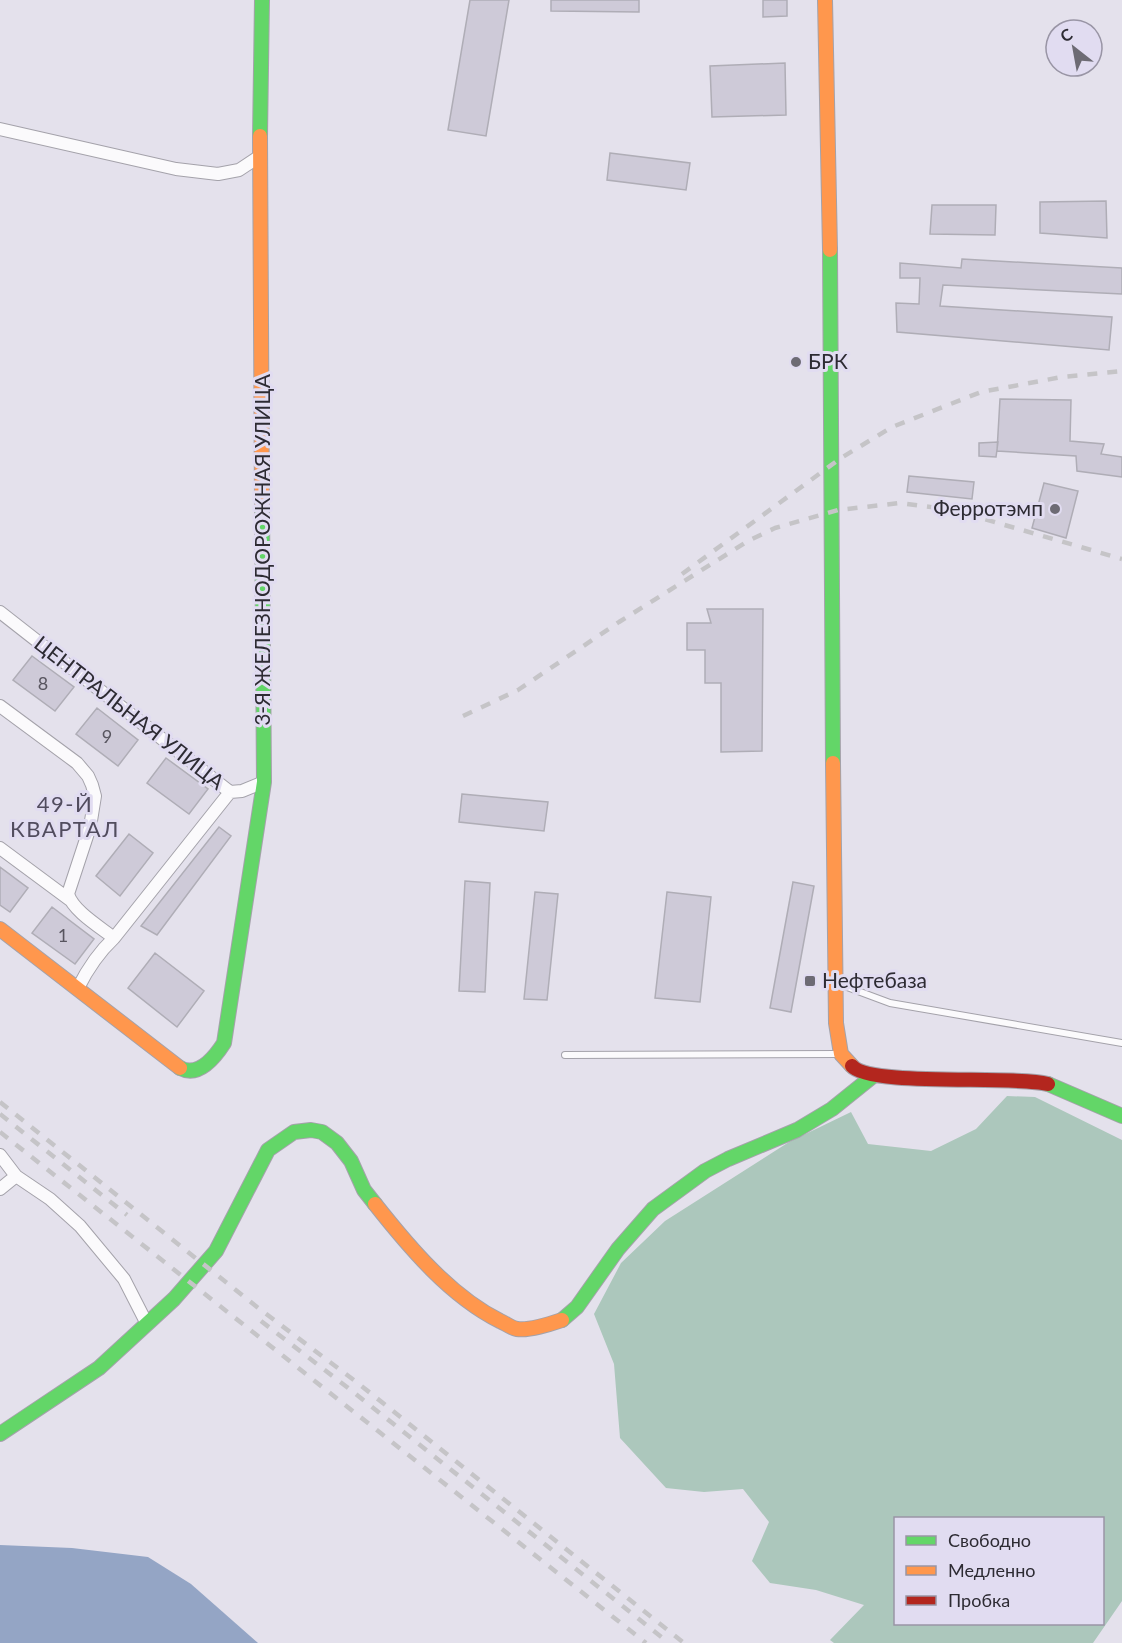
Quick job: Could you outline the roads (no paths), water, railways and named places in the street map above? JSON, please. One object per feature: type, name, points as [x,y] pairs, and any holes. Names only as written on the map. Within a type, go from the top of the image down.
[{"type":"street","name":"3-Я ЖЕЛЕЗНОДОРОЖНАЯ УЛИЦА","points":[[78,988],[183,1070],[201,1069],[214,1058],[225,1043],[264,782],[260,156],[262,0]]},
{"type":"street","points":[[825,0],[830,264],[836,1023],[841,1054],[855,1070],[873,1077],[1046,1083],[1122,1116]]},
{"type":"street","points":[[0,129],[176,170],[218,174],[239,170],[260,156]]},
{"type":"street","name":"ЦЕНТРАЛЬНАЯ УЛИЦА","points":[[0,612],[230,792],[242,791],[264,782]]},
{"type":"street","points":[[0,706],[77,763],[92,785],[95,796],[90,827],[68,894],[70,900]]},
{"type":"street","points":[[0,929],[78,988],[99,953],[114,938],[230,792]]},
{"type":"street","points":[[0,848],[70,900],[76,908],[114,938]]},
{"type":"street","points":[[0,1434],[99,1368],[174,1299],[216,1251],[268,1150],[294,1132],[311,1130],[322,1132],[337,1143],[351,1161],[364,1190],[400,1235],[456,1292],[492,1317],[517,1329],[542,1327],[562,1320],[578,1307],[618,1249],[653,1209],[705,1171],[797,1130],[823,1115],[873,1077]]},
{"type":"street","points":[[0,1155],[16,1176],[50,1199],[80,1226],[124,1279],[147,1324]]},
{"type":"street","points":[[0,1190],[16,1176]]},
{"type":"lane","points":[[836,983],[890,1003],[1122,1043]]},
{"type":"lane","points":[[565,1055],[841,1054]]},
{"type":"water","points":[[0,1545],[72,1548],[148,1557],[191,1584],[258,1643],[0,1643]]},
{"type":"railway","points":[[682,574],[841,458],[892,427],[981,392],[1062,377],[1122,371]]},
{"type":"railway","points":[[463,716],[518,690],[619,622],[748,541],[775,528],[838,510],[900,503],[953,510],[1122,559]]},
{"type":"railway","points":[[0,1102],[684,1643]]},
{"type":"railway","points":[[0,1114],[127,1215]]},
{"type":"railway","points":[[0,1132],[646,1643]]},
{"type":"railway","points":[[261,1321],[669,1643]]},
{"type":"place","name":"БРК","points":[[796,362]]},
{"type":"place","name":"Ферротэмп","points":[[1055,509]]},
{"type":"place","name":"Нефтебаза","points":[[810,981]]},
{"type":"district","name":"49-Й КВАРТАЛ","points":[[65,816]]}]
